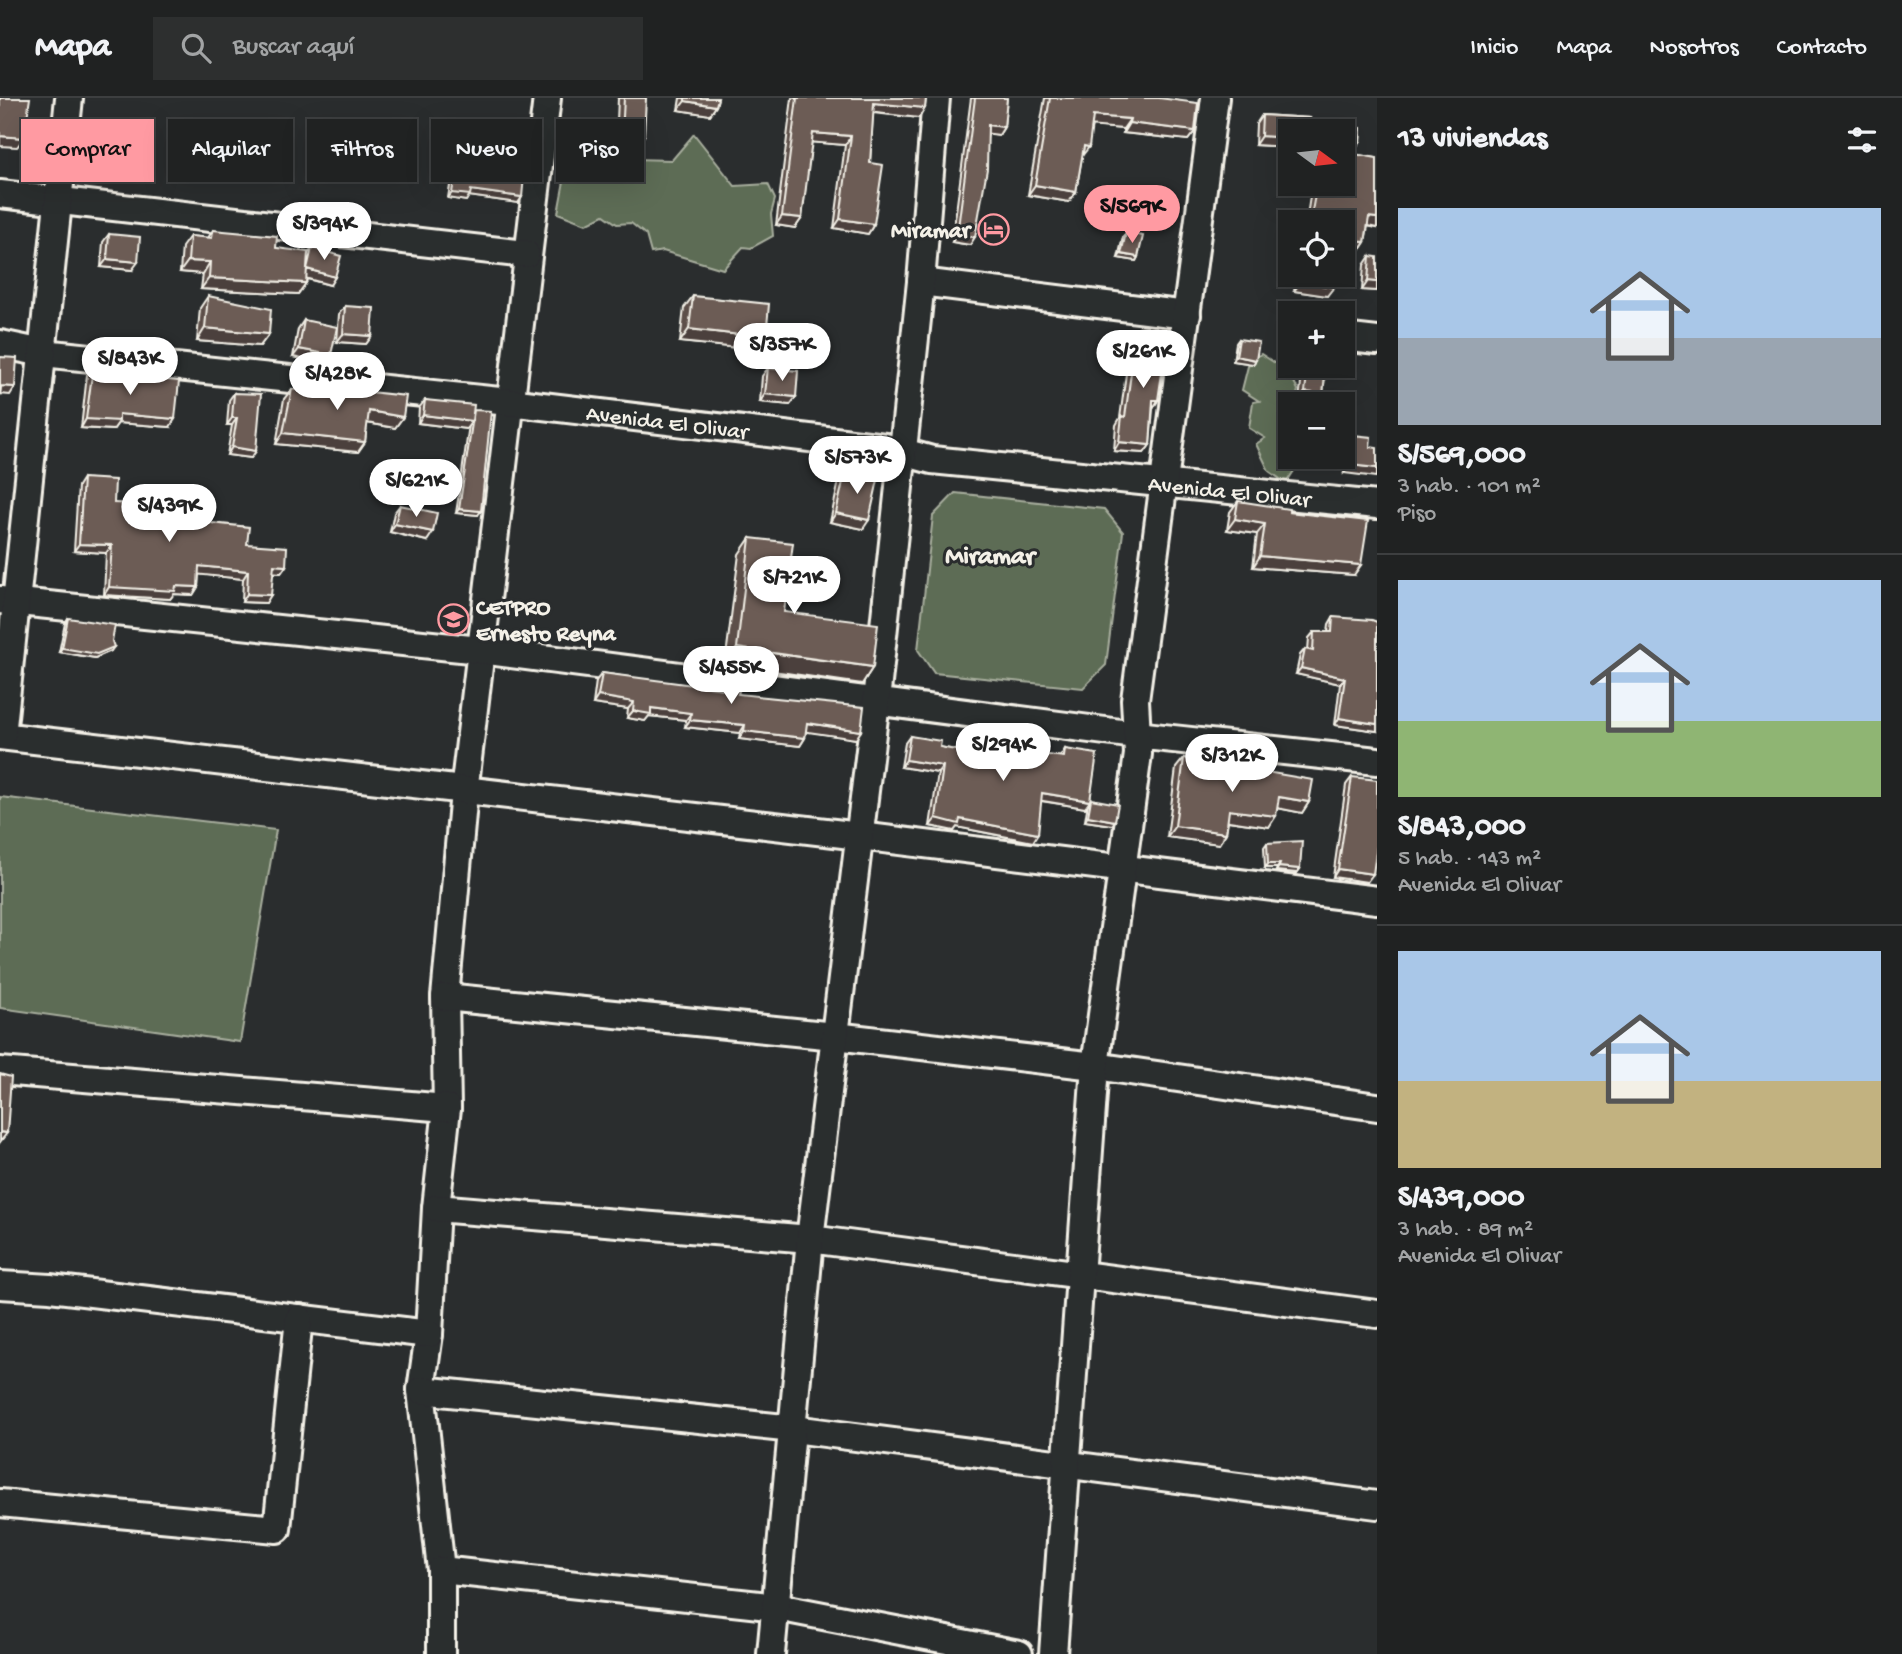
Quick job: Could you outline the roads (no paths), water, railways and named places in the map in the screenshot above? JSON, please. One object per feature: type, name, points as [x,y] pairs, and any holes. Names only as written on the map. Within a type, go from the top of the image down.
[{"type":"street","points":[[69,98],[43,353],[8,601],[1,736],[860,836],[1377,900]]},
{"type":"street","points":[[441,1654],[441,1570],[421,1391],[429,1334],[436,1208],[447,1108],[445,998],[480,650],[547,98]]},
{"type":"street","points":[[771,1654],[810,1239],[876,701],[921,282],[936,98]]},
{"type":"street","points":[[1053,1654],[1095,1066],[1138,754],[1135,700],[1215,98]]},
{"type":"street","points":[[0,194],[526,254]]},
{"type":"street","points":[[921,282],[1187,315]]},
{"type":"street","points":[[1355,338],[1377,341]]},
{"type":"street","name":"Avenida El Olivar","points":[[0,344],[43,353],[509,402],[902,452],[932,460],[1377,505]]},
{"type":"street","points":[[8,601],[480,650],[1136,734],[1377,761]]},
{"type":"street","points":[[445,998],[835,1036],[1095,1066],[1377,1107]]},
{"type":"street","points":[[0,1071],[447,1108]]},
{"type":"street","points":[[436,1208],[810,1239],[1377,1314]]},
{"type":"street","points":[[0,1285],[50,1288],[429,1334]]},
{"type":"street","points":[[0,1503],[277,1529],[299,1318]]},
{"type":"street","points":[[421,1391],[794,1429],[1377,1505]]},
{"type":"street","points":[[441,1570],[777,1607],[1019,1654]]},
{"type":"place","name":"Miramar","points":[[993,229]]},
{"type":"place","name":"CETPRO Ernesto Reyna","points":[[453,619]]},
{"type":"district","name":"Miramar","points":[[990,554]]}]
